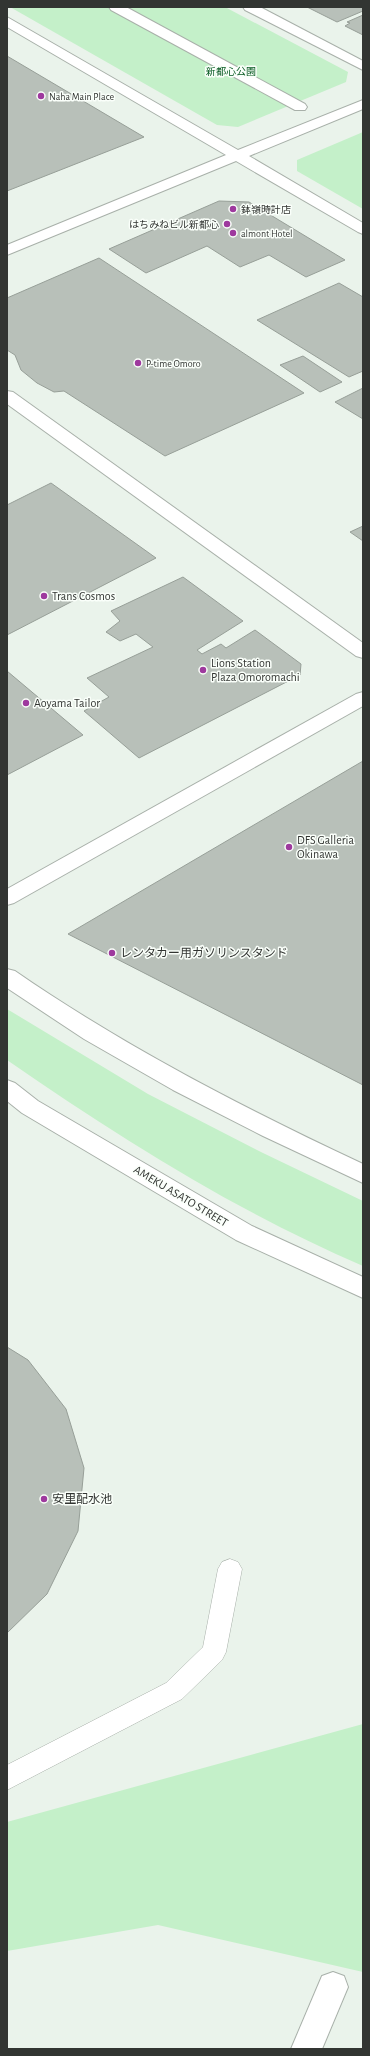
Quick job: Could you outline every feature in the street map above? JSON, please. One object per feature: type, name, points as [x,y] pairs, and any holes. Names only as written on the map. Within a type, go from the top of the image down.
[{"type":"street","points":[[116,7],[300,107]]},
{"type":"street","points":[[250,7],[363,66]]},
{"type":"street","points":[[7,21],[363,229]]},
{"type":"street","points":[[7,250],[363,104]]},
{"type":"street","points":[[7,396],[363,652]]},
{"type":"street","points":[[7,898],[363,698]]},
{"type":"street","points":[[7,977],[126,1055],[240,1116],[363,1174]]},
{"type":"street","name":"AMEKU ASATO STREET","points":[[7,1089],[30,1107],[244,1233],[363,1288]]},
{"type":"street","points":[[306,2049],[333,1987]]},
{"type":"lane","points":[[7,1778],[174,1691],[214,1652],[230,1569]]},
{"type":"green space","name":"新都心公園","points":[[10,7],[225,7],[348,72],[346,82],[238,127],[217,125]]},
{"type":"green space","points":[[363,132],[363,209],[297,171],[297,160]]},
{"type":"green space","points":[[7,1009],[148,1094],[263,1153],[363,1201],[363,1266],[270,1222],[180,1172],[93,1118],[7,1060]]},
{"type":"green space","points":[[363,1724],[363,1972],[158,1925],[7,1951],[7,1822]]},
{"type":"building","points":[[307,7],[363,7],[363,11],[337,22]]},
{"type":"building","points":[[363,15],[363,35],[345,26],[350,23],[347,22]]},
{"type":"building","name":"Naha Main Place","points":[[7,56],[144,137],[7,191]]},
{"type":"building","name":"はちみねビル新都心","points":[[219,201],[249,202],[345,260],[306,277],[269,255],[240,267],[207,246],[146,273],[109,249]]},
{"type":"building","name":"P-time Omoro","points":[[99,258],[304,393],[165,456],[64,391],[54,392],[37,383],[21,370],[15,355],[7,350],[7,298]]},
{"type":"building","points":[[339,283],[363,297],[363,371],[349,377],[257,320]]},
{"type":"building","points":[[303,356],[342,382],[320,392],[280,365]]},
{"type":"building","points":[[363,388],[363,419],[335,402]]},
{"type":"building","name":"Trans Cosmos","points":[[51,483],[156,558],[7,635],[7,505]]},
{"type":"building","points":[[363,526],[363,541],[350,532]]},
{"type":"building","name":"Lions Station Plaza Omoromachi","points":[[183,577],[243,621],[197,650],[202,654],[221,644],[226,648],[255,630],[301,664],[300,675],[139,758],[84,711],[109,697],[87,678],[153,647],[136,634],[120,641],[106,632],[120,621],[111,611]]},
{"type":"building","name":"Aoyama Tailor","points":[[7,671],[83,735],[7,775]]},
{"type":"building","name":"DFS Galleria Okinawa","points":[[363,761],[363,1085],[68,934]]},
{"type":"building","name":"安里配水池","points":[[7,1347],[28,1360],[66,1409],[84,1468],[78,1531],[47,1594],[7,1633]]},
{"type":"place","name":"Naha Main Place","points":[[41,96]]},
{"type":"place","name":"鉢嶺時計店","points":[[233,209]]},
{"type":"place","name":"はちみねビル新都心","points":[[227,224]]},
{"type":"place","name":"almont Hotel","points":[[233,233]]},
{"type":"place","name":"P-time Omoro","points":[[138,363]]},
{"type":"place","name":"Trans Cosmos","points":[[44,596]]},
{"type":"place","name":"Lions Station Plaza Omoromachi","points":[[203,670]]},
{"type":"place","name":"Aoyama Tailor","points":[[26,703]]},
{"type":"place","name":"DFS Galleria Okinawa","points":[[289,847]]},
{"type":"place","name":"レンタカー用ガソリンスタンド","points":[[112,953]]},
{"type":"place","name":"安里配水池","points":[[44,1499]]}]
